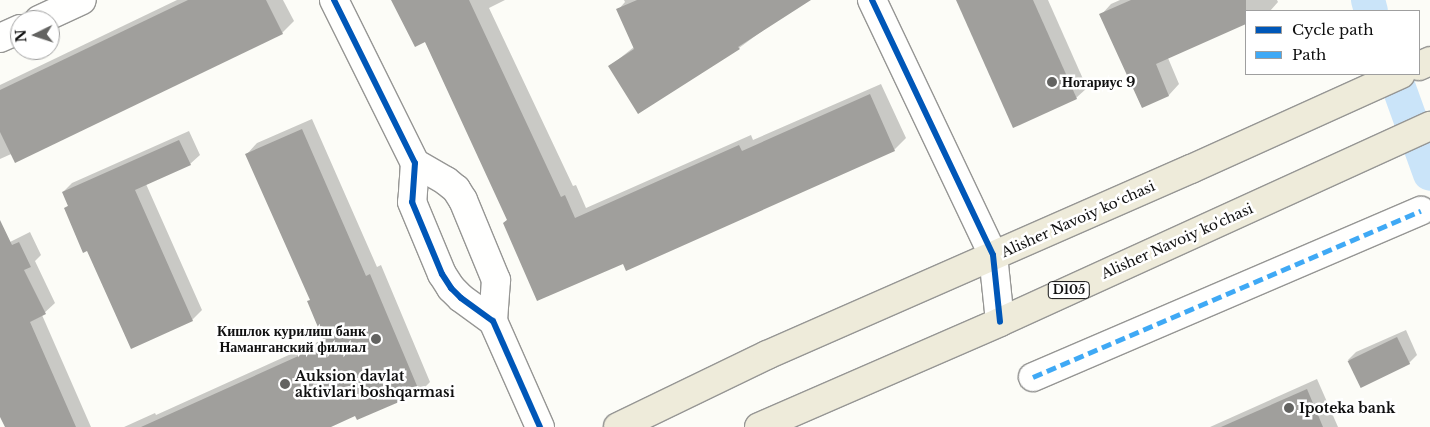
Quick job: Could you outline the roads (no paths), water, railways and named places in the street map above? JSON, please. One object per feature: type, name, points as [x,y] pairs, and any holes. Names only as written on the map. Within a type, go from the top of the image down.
[{"type":"main road","name":"Alisher Navoiy koʻchasi","points":[[618,427],[767,355],[1400,75]]},
{"type":"main road","name":"Alisher Navoiy ko'chasi","points":[[759,427],[1000,322],[1430,126]]},
{"type":"street","points":[[60,10],[82,0]]},
{"type":"street","points":[[334,0],[414,164],[412,202],[442,274],[451,288],[461,298],[493,321]]},
{"type":"street","points":[[872,0],[993,256],[1000,322]]},
{"type":"street","points":[[414,164],[446,181],[456,189],[463,200],[496,280],[493,321],[540,427]]},
{"type":"street","points":[[1033,377],[1421,211]]},
{"type":"waterway","points":[[1368,0],[1371,10]]},
{"type":"waterway","points":[[1394,75],[1430,174]]},
{"type":"place","name":"Нотариус 9","points":[[1052,82]]},
{"type":"place","name":"Кишлок курилиш банк Наманганский филиал","points":[[376,339]]},
{"type":"place","name":"Auksion davlat aktivlari boshqarmasi","points":[[285,384]]},
{"type":"place","name":"Ipoteka bank","points":[[1289,408]]}]
